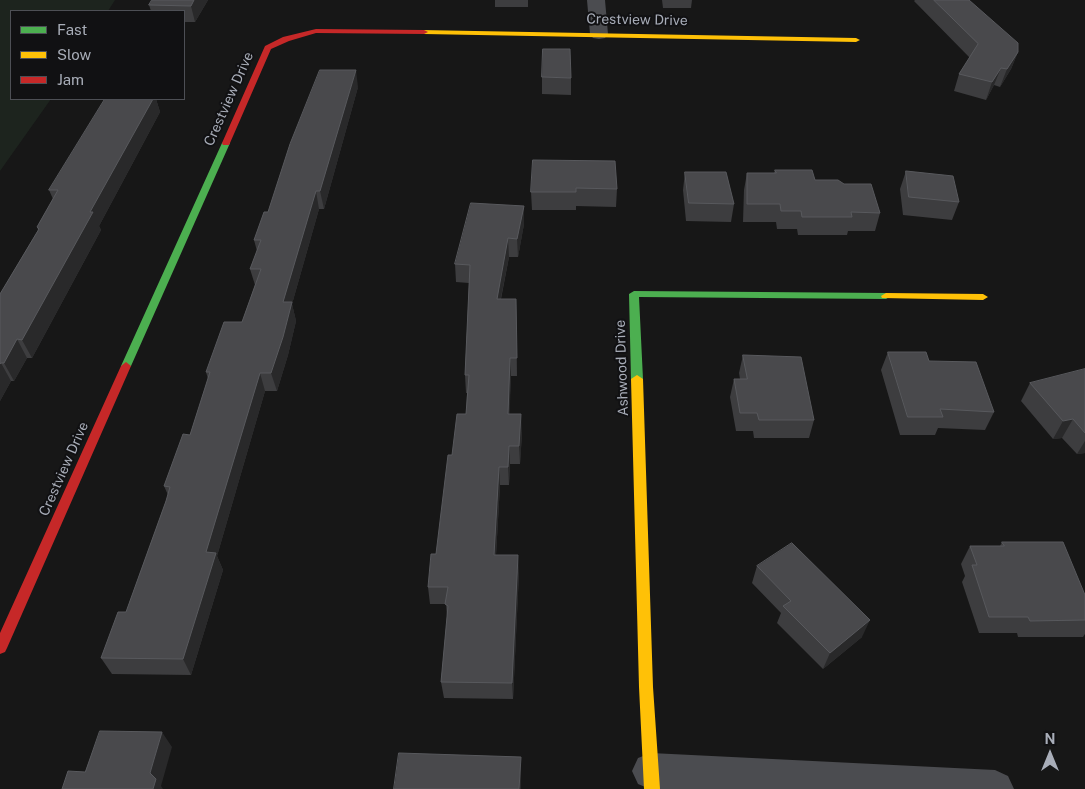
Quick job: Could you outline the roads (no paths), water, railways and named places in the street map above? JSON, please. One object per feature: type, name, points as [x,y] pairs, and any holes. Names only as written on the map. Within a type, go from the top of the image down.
[{"type":"street","points":[[596,0],[599,34]]},
{"type":"street","name":"Crestview Drive","points":[[0,648],[268,48],[286,39],[316,31],[599,34],[856,40]]},
{"type":"street","name":"Ashwood Drive","points":[[651,780],[646,687],[634,294],[983,297]]},
{"type":"street","points":[[651,780],[995,789]]}]
